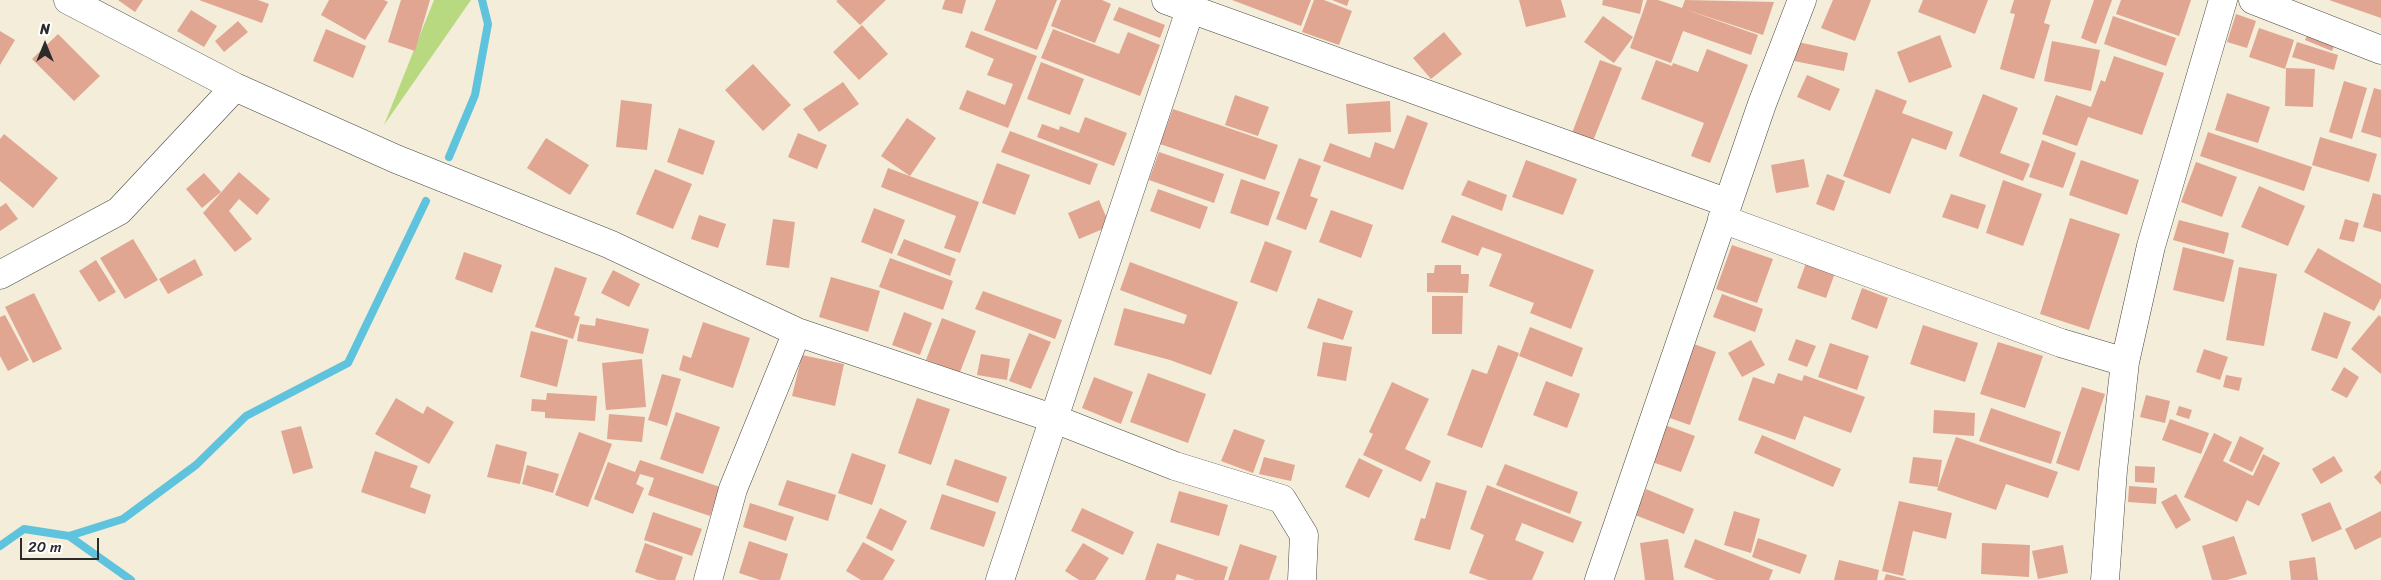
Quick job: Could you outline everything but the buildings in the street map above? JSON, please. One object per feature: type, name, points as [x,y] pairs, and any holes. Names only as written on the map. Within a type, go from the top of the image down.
[{"type":"street","points":[[68,0],[236,86],[396,160],[609,244],[797,332],[1052,418],[1175,466],[1282,499],[1304,535],[1302,580]]},
{"type":"street","points":[[1599,580],[1725,211],[1802,0]]},
{"type":"street","points":[[2105,580],[2113,470],[2126,362],[2151,246],[2223,0]]},
{"type":"street","points":[[2253,0],[2381,50]]},
{"type":"street","points":[[1000,580],[1052,418],[1178,5],[1725,211],[2044,337],[2126,362]]},
{"type":"street","points":[[0,275],[119,212],[236,86]]},
{"type":"street","points":[[708,580],[734,489],[797,332]]},
{"type":"green space","points":[[434,0],[471,0],[384,125]]},
{"type":"waterway","points":[[449,157],[475,95],[488,24],[482,0]]},
{"type":"waterway","points":[[69,536],[123,519],[196,465],[246,416],[348,363],[426,201]]},
{"type":"waterway","points":[[0,546],[24,529],[69,536],[131,580]]}]
